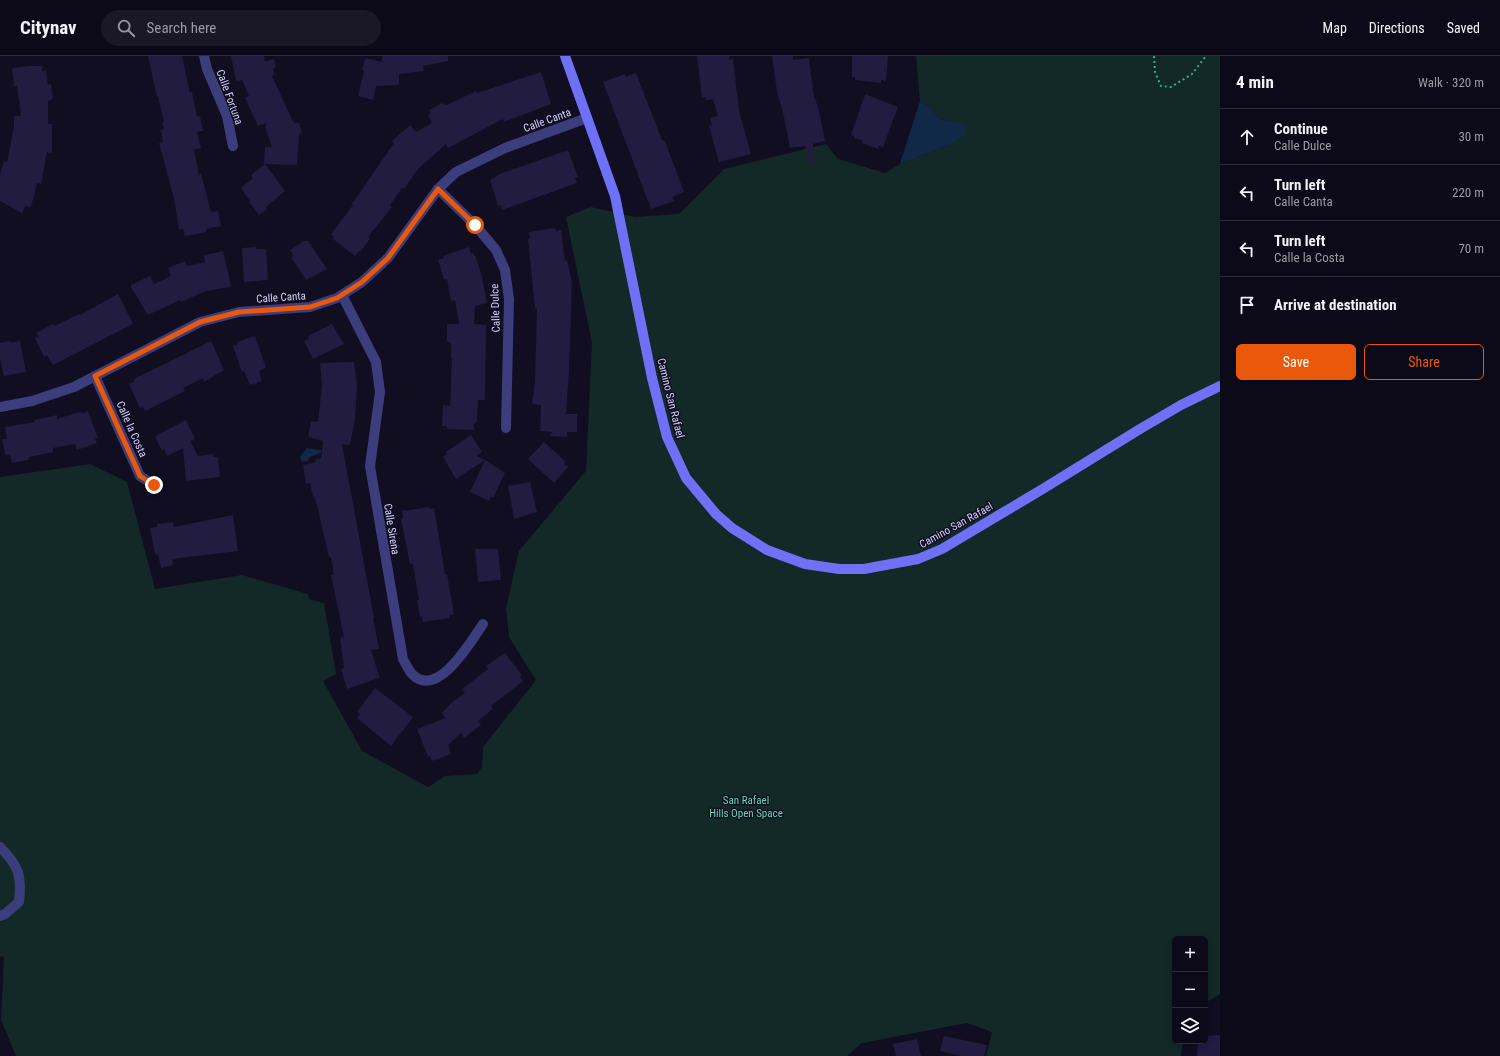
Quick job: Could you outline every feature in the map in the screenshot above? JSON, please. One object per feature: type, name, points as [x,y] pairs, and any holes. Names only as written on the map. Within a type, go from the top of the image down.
[{"type":"street","name":"Calle Fortuna","points":[[204,56],[207,69],[227,116],[234,146]]},
{"type":"street","name":"Camino San Rafael","points":[[565,56],[615,196],[652,378],[667,438],[686,478],[716,514],[732,528],[767,550],[805,564],[839,568],[864,569],[918,560],[955,541],[1146,425],[1220,386]]},
{"type":"street","name":"Calle Canta","points":[[0,407],[32,401],[74,387],[200,322],[239,312],[310,307],[342,295],[362,282],[388,258],[438,189],[456,172],[505,148],[587,118]]},
{"type":"street","name":"Calle Dulce","points":[[438,189],[475,225],[496,250],[505,270],[509,299],[506,428]]},
{"type":"street","name":"Calle Sirena","points":[[342,295],[376,362],[380,392],[370,466],[403,659],[413,676],[424,680],[439,677],[457,662],[483,624]]},
{"type":"street","name":"Calle la Costa","points":[[95,376],[140,476],[154,485]]},
{"type":"street","points":[[0,847],[13,860],[21,881],[19,902],[5,914],[0,916]]},
{"type":"path","points":[[1154,56],[1157,80],[1161,86],[1166,88],[1171,88],[1192,74],[1206,56]]},
{"type":"green space","name":"San Rafael Hills Open Space","points":[[916,56],[1220,56],[1220,994],[1208,1001],[1208,936],[1172,936],[1172,1044],[1183,1044],[1181,1056],[986,1056],[992,1032],[967,1023],[862,1043],[847,1056],[16,1056],[1,1020],[4,957],[0,956],[0,477],[90,464],[127,482],[155,589],[242,575],[308,594],[309,599],[324,603],[336,674],[323,681],[362,751],[428,787],[445,776],[477,774],[482,767],[483,747],[536,680],[509,637],[506,608],[519,551],[586,471],[592,343],[566,217],[591,207],[635,217],[679,214],[724,169],[826,144],[838,159],[885,173],[900,164],[949,145],[957,123],[940,119],[931,108],[920,101]]},
{"type":"water","points":[[920,101],[931,108],[940,119],[968,125],[964,135],[949,145],[900,164]]},
{"type":"water","points":[[307,448],[321,450],[321,453],[310,457],[308,461],[302,462],[300,457]]},
{"type":"building","points":[[148,56],[182,56],[190,93],[192,92],[197,117],[200,116],[203,131],[197,132],[201,148],[194,150],[199,175],[201,174],[211,212],[218,211],[221,226],[206,229],[206,232],[185,236],[183,229],[179,230],[174,198],[159,143],[163,142],[161,130],[164,128],[162,122],[164,122]]},
{"type":"building","points":[[231,56],[264,56],[265,61],[274,59],[276,68],[273,68],[274,75],[272,76],[292,119],[295,124],[299,122],[302,133],[299,134],[297,165],[264,164],[265,147],[272,147],[266,130],[266,123],[258,126],[245,98],[249,96],[242,80],[236,81]]},
{"type":"building","points":[[382,56],[448,56],[448,61],[423,66],[424,71],[399,74],[399,85],[376,86],[373,100],[358,96],[364,71],[362,70],[365,58],[382,62]]},
{"type":"building","points":[[697,56],[729,56],[729,60],[733,59],[739,111],[751,154],[719,162],[709,126],[712,125],[710,118],[718,116],[713,99],[706,100],[706,97],[702,98]]},
{"type":"building","points":[[772,56],[793,56],[793,60],[809,58],[814,98],[819,111],[825,141],[813,144],[813,163],[810,163],[805,146],[790,148],[783,112],[777,92]]},
{"type":"building","points":[[852,56],[888,56],[886,81],[881,80],[881,83],[855,80],[855,77],[852,77]]},
{"type":"building","points":[[42,66],[42,71],[46,71],[48,85],[51,84],[53,99],[48,101],[48,124],[52,124],[52,153],[47,152],[41,184],[37,183],[31,207],[25,206],[22,213],[0,201],[0,174],[4,161],[7,162],[14,127],[14,116],[21,116],[17,86],[14,86],[12,68]]},
{"type":"building","points":[[541,72],[551,104],[504,122],[503,119],[448,148],[446,144],[418,169],[404,189],[402,188],[390,205],[392,207],[368,237],[370,239],[355,256],[333,239],[334,237],[331,234],[353,205],[352,204],[394,143],[392,141],[410,125],[416,132],[432,123],[428,115],[431,113],[429,110],[442,103],[447,105],[476,91],[477,93]]},
{"type":"building","points":[[636,73],[662,140],[665,141],[684,192],[672,197],[674,201],[651,209],[603,82],[625,74],[626,77]]},
{"type":"building","points":[[865,94],[898,107],[883,147],[879,146],[878,149],[862,143],[863,141],[854,138],[854,136],[851,135]]},
{"type":"building","points":[[568,150],[578,177],[575,178],[577,183],[502,210],[501,205],[498,206],[490,180],[500,174]]},
{"type":"building","points":[[265,164],[285,191],[259,215],[241,188],[253,178],[251,175]]},
{"type":"building","points":[[555,228],[556,231],[561,230],[565,261],[567,260],[572,283],[566,414],[577,414],[577,432],[567,432],[567,437],[549,436],[553,432],[540,431],[541,405],[532,404],[535,382],[537,308],[535,308],[528,239],[530,239],[529,232]]},
{"type":"building","points":[[304,241],[308,241],[327,269],[306,280],[291,257],[294,256],[290,250]]},
{"type":"building","points":[[256,247],[256,249],[266,249],[268,280],[244,282],[242,248]]},
{"type":"building","points":[[469,247],[471,253],[473,253],[476,258],[482,277],[487,303],[475,306],[474,324],[486,325],[485,400],[478,400],[477,417],[476,423],[474,423],[474,430],[447,429],[447,426],[442,426],[443,405],[450,406],[452,358],[451,343],[447,341],[447,324],[459,324],[455,300],[451,301],[447,279],[444,279],[438,260],[444,258],[443,256]]},
{"type":"building","points":[[223,251],[231,286],[229,287],[206,291],[181,302],[180,300],[148,315],[131,287],[131,285],[150,276],[154,284],[171,276],[168,268],[185,261],[187,266],[205,262],[204,255]]},
{"type":"building","points":[[118,294],[133,324],[53,365],[47,355],[44,357],[35,338],[39,337],[36,333],[53,324],[54,326],[79,314],[80,315]]},
{"type":"building","points":[[332,324],[344,344],[313,359],[304,341],[309,339],[308,336]]},
{"type":"building","points":[[255,336],[266,368],[259,371],[262,381],[250,385],[244,371],[242,372],[233,346],[238,344],[237,342]]},
{"type":"building","points":[[10,341],[10,343],[20,341],[26,372],[4,376],[0,358],[0,343]]},
{"type":"building","points":[[211,341],[224,370],[204,382],[203,378],[183,388],[185,391],[145,411],[143,407],[140,408],[129,384],[135,381],[134,379]]},
{"type":"building","points":[[354,362],[357,385],[355,419],[350,445],[342,444],[379,649],[371,650],[379,678],[347,689],[341,669],[344,668],[340,638],[344,637],[331,575],[334,575],[331,557],[329,557],[317,505],[314,496],[313,497],[310,483],[306,484],[303,465],[316,462],[315,459],[321,458],[323,441],[308,437],[311,421],[318,422],[322,386],[320,363]]},
{"type":"building","points":[[88,411],[98,438],[95,438],[97,443],[77,450],[75,444],[53,448],[53,452],[29,457],[28,460],[12,463],[10,454],[5,455],[2,439],[7,439],[5,427],[35,422],[34,420],[57,415],[57,419],[76,413],[82,412],[82,414]]},
{"type":"building","points":[[186,420],[195,439],[190,441],[198,456],[213,454],[213,457],[218,457],[220,477],[186,481],[183,448],[167,456],[164,449],[162,450],[159,445],[155,436]]},
{"type":"building","points":[[471,435],[482,452],[476,456],[485,460],[456,479],[443,457],[447,454],[446,452]]},
{"type":"building","points":[[544,442],[566,462],[564,464],[568,467],[554,483],[528,459]]},
{"type":"building","points":[[485,460],[505,473],[493,498],[491,496],[489,501],[470,492]]},
{"type":"building","points":[[530,482],[537,512],[514,519],[508,486]]},
{"type":"building","points":[[429,507],[429,509],[434,508],[445,574],[447,574],[454,614],[449,615],[450,618],[423,622],[422,616],[420,617],[417,600],[419,600],[413,564],[410,564],[401,519],[403,518],[402,511]]},
{"type":"building","points":[[233,515],[238,551],[172,559],[173,565],[161,568],[158,554],[155,555],[150,528],[157,527],[157,524],[173,522],[174,527]]},
{"type":"building","points":[[475,549],[498,549],[501,580],[478,582]]},
{"type":"building","points":[[505,653],[522,675],[520,677],[523,681],[491,706],[493,709],[478,721],[481,725],[464,738],[461,733],[448,745],[451,754],[432,761],[430,756],[428,757],[417,729],[446,718],[442,713],[451,703],[465,693],[462,689],[488,669],[486,666]]},
{"type":"building","points":[[375,688],[413,717],[391,746],[357,718],[360,714],[357,712]]},
{"type":"building","points":[[1220,1035],[1220,1056],[1197,1056],[1198,1044],[1208,1044],[1208,1036]]},
{"type":"building","points":[[944,1036],[987,1045],[984,1056],[961,1056],[940,1051]]},
{"type":"building","points":[[917,1039],[921,1056],[896,1056],[893,1044]]},
{"type":"route","points":[[154,485],[140,476],[95,376],[200,322],[239,312],[310,307],[337,298],[362,282],[388,258],[438,189],[475,225]]}]
